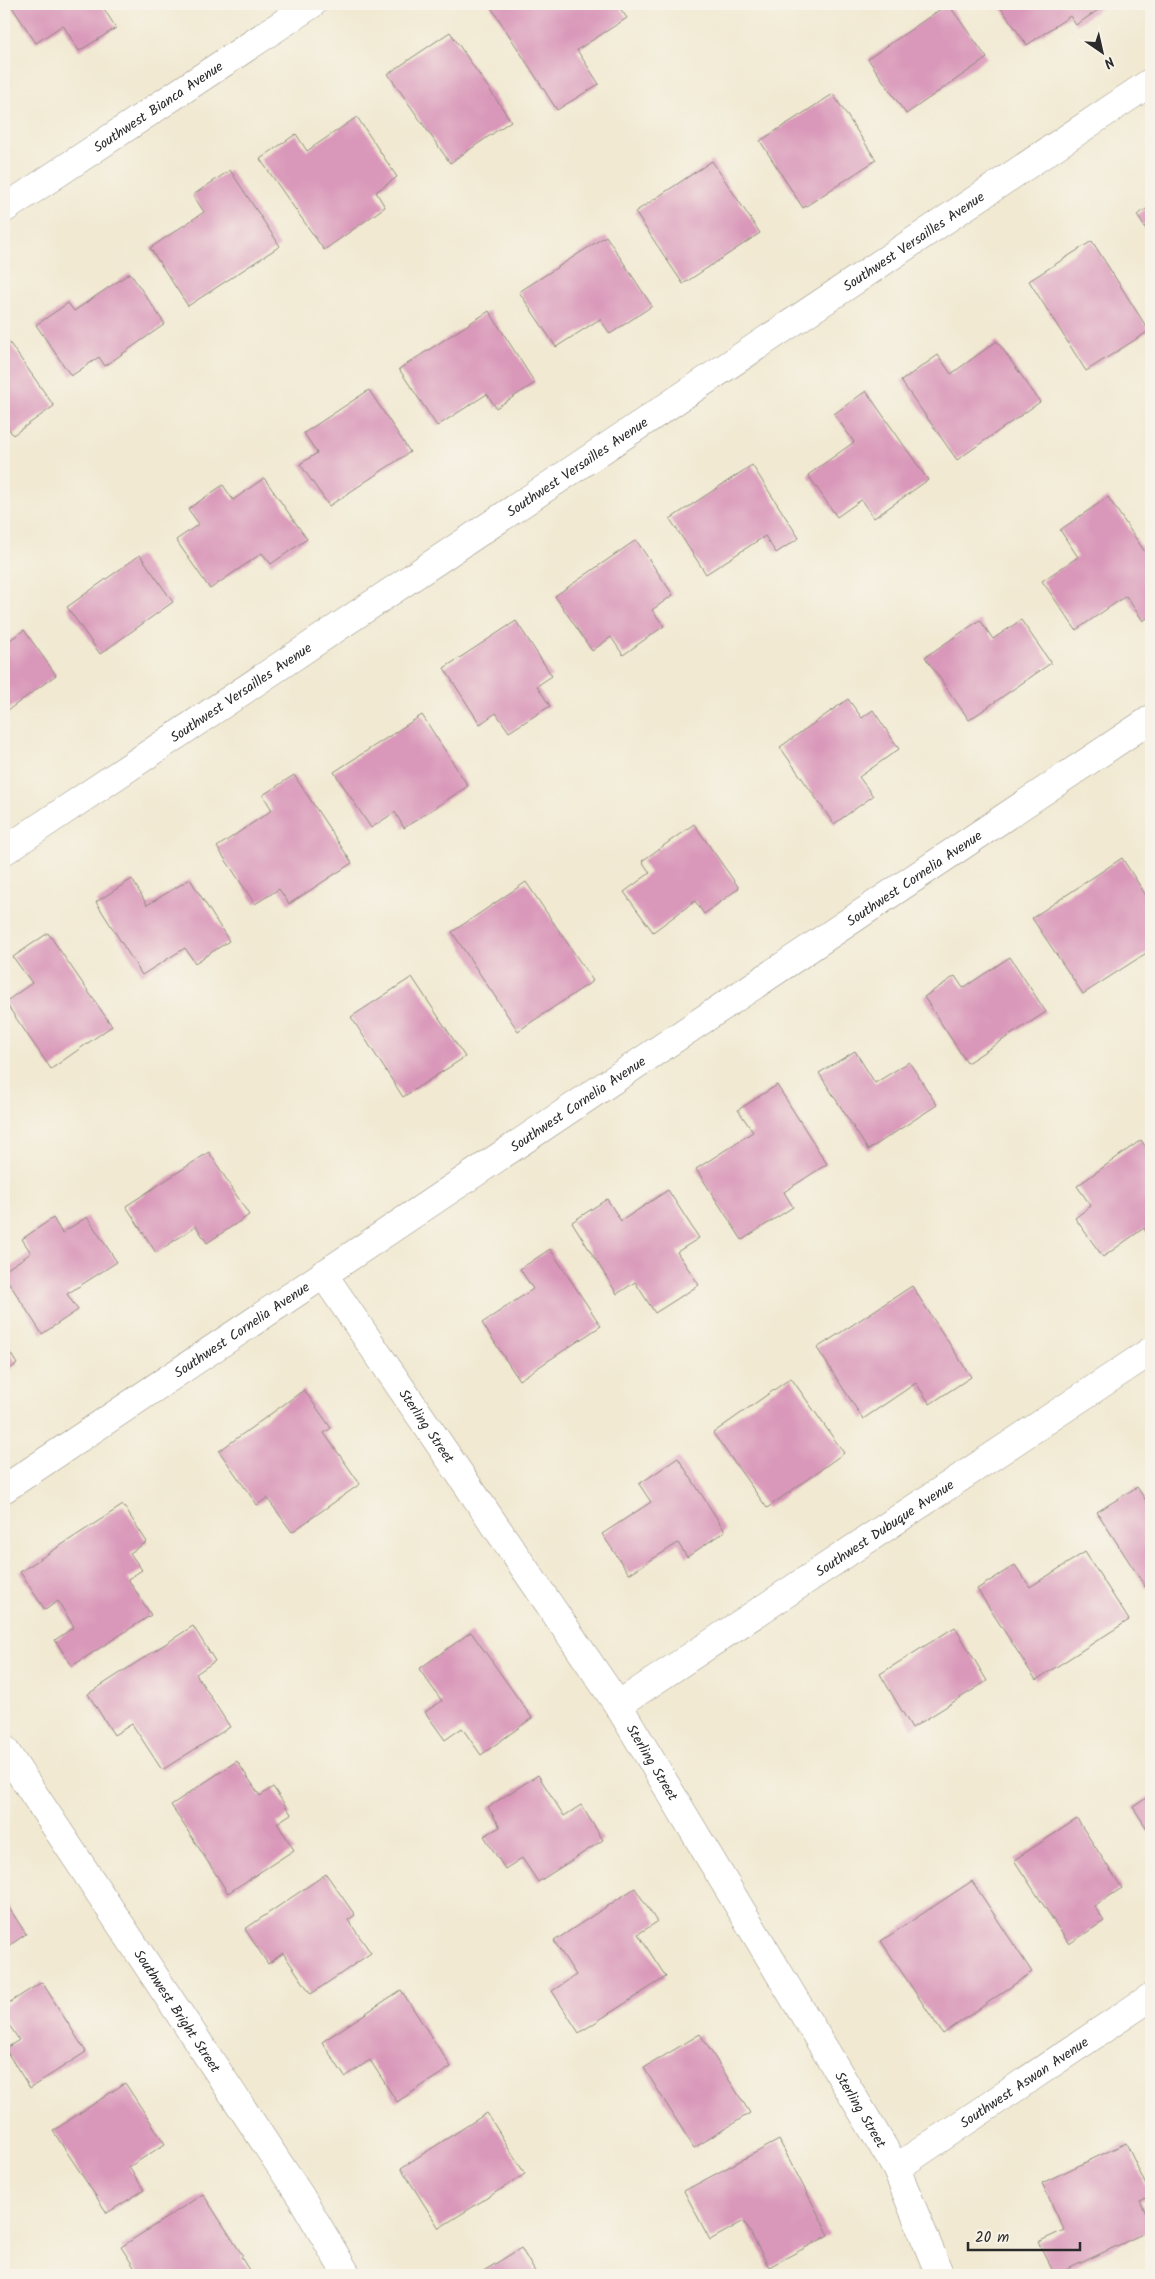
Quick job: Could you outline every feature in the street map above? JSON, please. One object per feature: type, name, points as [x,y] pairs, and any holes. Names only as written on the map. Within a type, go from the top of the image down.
[{"type":"street","name":"Southwest Bianca Avenue","points":[[4,209],[312,4]]},
{"type":"street","name":"Southwest Versailles Avenue","points":[[4,851],[1151,82]]},
{"type":"street","name":"Southwest Cornelia Avenue","points":[[4,1489],[1151,719]]},
{"type":"street","name":"Sterling Street","points":[[323,1274],[618,1705],[896,2168],[940,2275]]},
{"type":"street","name":"Southwest Dubuque Avenue","points":[[618,1705],[1151,1351]]},
{"type":"street","name":"Southwest Bright Street","points":[[4,1748],[301,2198],[347,2275]]},
{"type":"street","name":"Southwest Aswan Avenue","points":[[896,2168],[1151,1998]]},
{"type":"building","points":[[10,4],[101,4],[116,28],[79,51],[63,25],[36,43]]},
{"type":"building","points":[[489,4],[617,4],[627,18],[577,50],[599,84],[557,110]]},
{"type":"building","points":[[948,4],[987,58],[906,114],[868,59]]},
{"type":"building","points":[[998,4],[1107,4],[1076,25],[1070,16],[1027,45]]},
{"type":"building","points":[[450,32],[511,121],[450,163],[388,74]]},
{"type":"building","points":[[833,94],[876,160],[803,208],[760,141]]},
{"type":"building","points":[[357,117],[397,177],[376,192],[385,207],[324,250],[260,159],[296,134],[307,151]]},
{"type":"building","points":[[712,161],[760,233],[683,284],[635,212]]},
{"type":"building","points":[[230,170],[280,246],[188,306],[150,248],[204,212],[193,195]]},
{"type":"building","points":[[1151,206],[1151,237],[1137,215]]},
{"type":"building","points":[[606,236],[652,306],[610,334],[600,319],[556,347],[519,292]]},
{"type":"building","points":[[1092,241],[1149,331],[1086,371],[1029,281]]},
{"type":"building","points":[[130,273],[165,324],[105,366],[99,357],[71,376],[36,325],[68,303],[74,311]]},
{"type":"building","points":[[489,311],[535,383],[496,408],[487,394],[437,426],[399,369]]},
{"type":"building","points":[[4,335],[54,406],[13,435],[4,422]]},
{"type":"building","points":[[997,341],[1040,402],[957,460],[901,381],[938,355],[951,374]]},
{"type":"building","points":[[369,390],[410,452],[329,506],[300,464],[317,453],[304,433]]},
{"type":"building","points":[[866,391],[928,480],[874,518],[861,500],[837,517],[808,475],[854,442],[834,414]]},
{"type":"building","points":[[752,465],[799,538],[776,553],[765,536],[706,574],[670,519]]},
{"type":"building","points":[[264,478],[307,539],[271,564],[262,553],[210,589],[176,540],[199,524],[188,509],[223,485],[233,500]]},
{"type":"building","points":[[1108,497],[1151,561],[1151,615],[1143,621],[1126,596],[1076,630],[1042,581],[1078,557],[1060,530]]},
{"type":"building","points":[[636,540],[673,595],[652,610],[664,626],[623,655],[611,637],[592,651],[555,596]]},
{"type":"building","points":[[140,555],[173,602],[100,654],[67,607]]},
{"type":"building","points":[[980,620],[993,639],[1021,620],[1051,663],[969,720],[925,657]]},
{"type":"building","points":[[516,621],[552,676],[537,686],[550,706],[509,732],[496,713],[480,724],[444,668]]},
{"type":"building","points":[[24,630],[56,675],[4,713],[4,644]]},
{"type":"building","points":[[848,699],[862,718],[873,710],[899,749],[859,777],[873,796],[834,824],[780,747]]},
{"type":"building","points":[[422,715],[468,786],[404,828],[395,812],[371,828],[334,772]]},
{"type":"building","points":[[294,775],[352,863],[289,904],[279,889],[255,904],[217,847],[272,810],[263,795]]},
{"type":"building","points":[[694,824],[739,888],[704,914],[695,901],[653,932],[624,892],[650,873],[642,861]]},
{"type":"building","points":[[1122,858],[1151,903],[1151,950],[1083,994],[1032,918]]},
{"type":"building","points":[[132,879],[147,905],[190,879],[229,941],[195,963],[185,948],[142,975],[96,902]]},
{"type":"building","points":[[526,882],[593,981],[518,1031],[452,932]]},
{"type":"building","points":[[48,933],[112,1026],[51,1069],[5,1002],[32,983],[13,957]]},
{"type":"building","points":[[1010,957],[1046,1012],[967,1063],[924,997],[955,976],[963,988]]},
{"type":"building","points":[[412,977],[465,1057],[403,1097],[351,1017]]},
{"type":"building","points":[[855,1051],[875,1083],[909,1062],[937,1105],[868,1150],[819,1073]]},
{"type":"building","points":[[777,1085],[827,1164],[784,1192],[793,1207],[742,1240],[696,1169],[753,1132],[738,1110]]},
{"type":"building","points":[[1141,1140],[1151,1155],[1151,1239],[1144,1228],[1103,1257],[1075,1218],[1091,1206],[1077,1186]]},
{"type":"building","points":[[209,1152],[249,1215],[207,1243],[196,1226],[156,1253],[126,1206]]},
{"type":"building","points":[[668,1190],[699,1238],[677,1252],[699,1285],[655,1313],[635,1282],[617,1294],[572,1222],[607,1199],[621,1221]]},
{"type":"building","points":[[87,1217],[117,1262],[67,1294],[78,1310],[42,1334],[4,1275],[4,1271],[31,1253],[22,1239],[53,1218],[62,1233]]},
{"type":"building","points":[[550,1249],[601,1326],[519,1380],[482,1323],[533,1289],[520,1269]]},
{"type":"building","points":[[912,1286],[971,1377],[930,1404],[916,1383],[863,1419],[817,1348]]},
{"type":"building","points":[[4,1343],[17,1364],[4,1373]]},
{"type":"building","points":[[791,1378],[844,1453],[767,1508],[713,1433]]},
{"type":"building","points":[[304,1390],[331,1428],[324,1433],[360,1484],[292,1532],[267,1498],[257,1505],[219,1451]]},
{"type":"building","points":[[678,1458],[725,1531],[687,1557],[678,1543],[629,1574],[602,1534],[651,1502],[639,1484]]},
{"type":"building","points":[[1137,1487],[1149,1505],[1151,1503],[1151,1585],[1146,1588],[1097,1512]]},
{"type":"building","points":[[123,1505],[147,1542],[130,1553],[142,1570],[128,1579],[151,1615],[72,1666],[55,1640],[74,1627],[58,1601],[45,1610],[20,1572]]},
{"type":"building","points":[[1085,1552],[1129,1620],[1036,1680],[977,1589],[1015,1565],[1030,1587]]},
{"type":"building","points":[[193,1626],[215,1661],[196,1674],[230,1727],[162,1770],[132,1724],[114,1735],[88,1694]]},
{"type":"building","points":[[955,1627],[987,1681],[912,1728],[880,1674]]},
{"type":"building","points":[[471,1632],[532,1718],[481,1755],[462,1728],[445,1740],[425,1712],[442,1701],[419,1669]]},
{"type":"building","points":[[237,1761],[260,1796],[273,1787],[291,1814],[277,1823],[294,1850],[228,1893],[171,1805]]},
{"type":"building","points":[[538,1775],[564,1816],[581,1805],[603,1840],[538,1882],[522,1858],[505,1869],[484,1836],[500,1827],[488,1807]]},
{"type":"building","points":[[1151,1795],[1151,1835],[1133,1807]]},
{"type":"building","points":[[1077,1819],[1122,1888],[1094,1906],[1104,1921],[1069,1944],[1014,1860]]},
{"type":"building","points":[[326,1874],[355,1915],[348,1920],[371,1953],[311,1994],[283,1953],[268,1964],[245,1929]]},
{"type":"building","points":[[972,1881],[1032,1972],[943,2034],[881,1941]]},
{"type":"building","points":[[635,1888],[657,1922],[638,1934],[666,1977],[579,2033],[552,1991],[576,1975],[554,1941]]},
{"type":"building","points":[[4,1900],[26,1934],[4,1949]]},
{"type":"building","points":[[42,1982],[86,2052],[30,2088],[5,2049],[19,2040],[4,2017],[4,2006]]},
{"type":"building","points":[[401,1990],[451,2067],[397,2102],[370,2060],[345,2077],[322,2042]]},
{"type":"building","points":[[700,2034],[750,2113],[694,2148],[644,2068]]},
{"type":"building","points":[[125,2083],[165,2144],[129,2167],[144,2190],[107,2213],[53,2131]]},
{"type":"building","points":[[487,2113],[525,2174],[439,2228],[401,2168]]},
{"type":"building","points":[[779,2140],[829,2235],[769,2267],[744,2221],[710,2240],[684,2191]]},
{"type":"building","points":[[1126,2143],[1151,2196],[1140,2201],[1151,2223],[1151,2230],[1055,2275],[1038,2242],[1064,2230],[1042,2183]]},
{"type":"building","points":[[203,2194],[243,2256],[241,2257],[252,2275],[139,2275],[121,2247]]},
{"type":"building","points":[[521,2248],[537,2275],[477,2275]]}]
